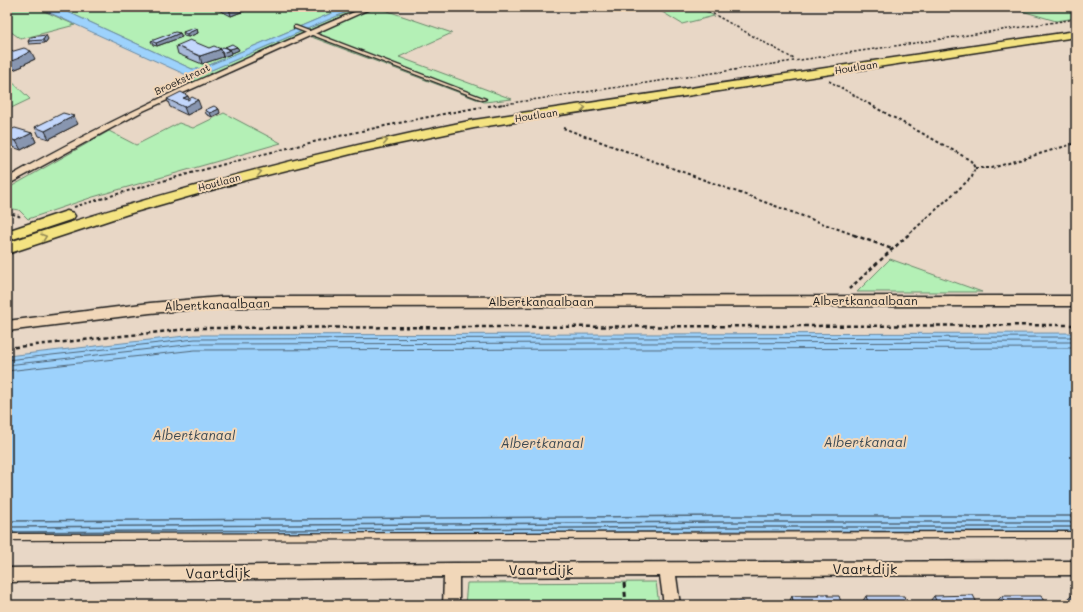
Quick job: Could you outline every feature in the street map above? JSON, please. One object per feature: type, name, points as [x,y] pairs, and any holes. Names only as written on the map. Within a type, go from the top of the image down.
[{"type":"main road","name":"Houtlaan","points":[[164,185],[297,151],[384,131],[468,115],[1076,26]]},
{"type":"main road","name":"Houtlaan","points":[[7,249],[98,218],[215,183],[390,140],[474,124],[1076,34]]},
{"type":"main road","points":[[7,236],[149,189]]},
{"type":"street","name":"Broekstraat","points":[[7,182],[86,136],[171,93],[309,32],[371,7]]},
{"type":"street","name":"Albertkanaalbaan","points":[[7,326],[150,308],[221,302],[1076,301]]},
{"type":"street","name":"Vaartdijk","points":[[7,575],[452,570],[1076,568]]},
{"type":"street","points":[[451,605],[452,570]]},
{"type":"street","points":[[667,570],[672,605]]},
{"type":"lane","points":[[295,27],[484,99]]},
{"type":"lane","points":[[7,536],[1076,535]]},
{"type":"path","points":[[700,7],[795,60]]},
{"type":"path","points":[[71,208],[209,167],[374,126],[492,106],[1076,19]]},
{"type":"path","points":[[836,85],[958,153],[971,161],[975,168]]},
{"type":"path","points":[[563,128],[892,249]]},
{"type":"path","points":[[975,168],[992,168],[1076,143]]},
{"type":"path","points":[[850,301],[848,291],[852,285],[972,176],[975,168]]},
{"type":"path","points":[[7,212],[19,216],[24,222]]},
{"type":"path","name":"Albertkanaalbaan","points":[[7,348],[198,328],[1076,325]]},
{"type":"path","points":[[622,570],[626,603]]},
{"type":"green space","points":[[7,7],[35,7],[75,25],[21,39],[7,29]]},
{"type":"green space","points":[[57,7],[346,7],[200,69],[192,69]]},
{"type":"green space","points":[[358,7],[376,7],[452,33],[399,57],[512,99],[484,102],[309,36],[182,92],[193,78]]},
{"type":"green space","points":[[654,7],[698,7],[714,16],[682,24]]},
{"type":"green space","points":[[1034,7],[1076,7],[1076,18],[1056,21],[1022,11]]},
{"type":"green space","points":[[7,77],[30,99],[7,110]]},
{"type":"green space","points":[[224,113],[281,143],[93,197],[28,219],[19,210],[7,208],[7,189],[109,131],[136,145],[179,123],[193,128]]},
{"type":"green space","points":[[890,259],[982,292],[857,292]]},
{"type":"green space","points":[[656,582],[659,605],[465,605],[467,583]]},
{"type":"water","points":[[37,7],[57,7],[192,69],[200,69],[346,7],[358,7],[193,78]]},
{"type":"water","name":"Albertkanaal","points":[[1076,333],[1076,531],[725,531],[7,536],[7,356],[194,335]]},
{"type":"building","points":[[194,28],[197,29],[186,34],[183,32]]},
{"type":"building","points":[[175,32],[180,33],[156,43],[151,41]]},
{"type":"building","points":[[46,35],[43,40],[28,41],[31,37]]},
{"type":"building","points":[[190,40],[209,48],[214,46],[221,49],[200,56],[176,46]]},
{"type":"building","points":[[232,44],[237,47],[230,49],[225,47]]},
{"type":"building","points":[[223,47],[230,50],[222,53],[221,49],[219,49]]},
{"type":"building","points":[[24,48],[31,51],[19,58],[7,62],[7,53]]},
{"type":"building","points":[[181,92],[188,96],[183,98],[188,100],[192,97],[198,100],[184,107],[167,99]]},
{"type":"building","points":[[214,106],[219,109],[210,113],[205,110]]},
{"type":"building","points":[[63,113],[74,116],[45,131],[35,127]]},
{"type":"building","points":[[15,128],[32,133],[16,141],[7,138],[7,129],[10,130]]},
{"type":"building","points":[[818,594],[839,596],[842,605],[794,605],[792,596],[819,596]]},
{"type":"building","points":[[973,595],[978,605],[938,605],[934,596]]},
{"type":"building","points":[[1072,595],[1076,595],[1076,603]]},
{"type":"building","points":[[866,596],[904,596],[907,605],[869,605]]},
{"type":"building","points":[[1002,596],[1041,596],[1046,605],[1006,605]]},
{"type":"building","points":[[743,601],[744,605],[716,605],[716,603]]}]
